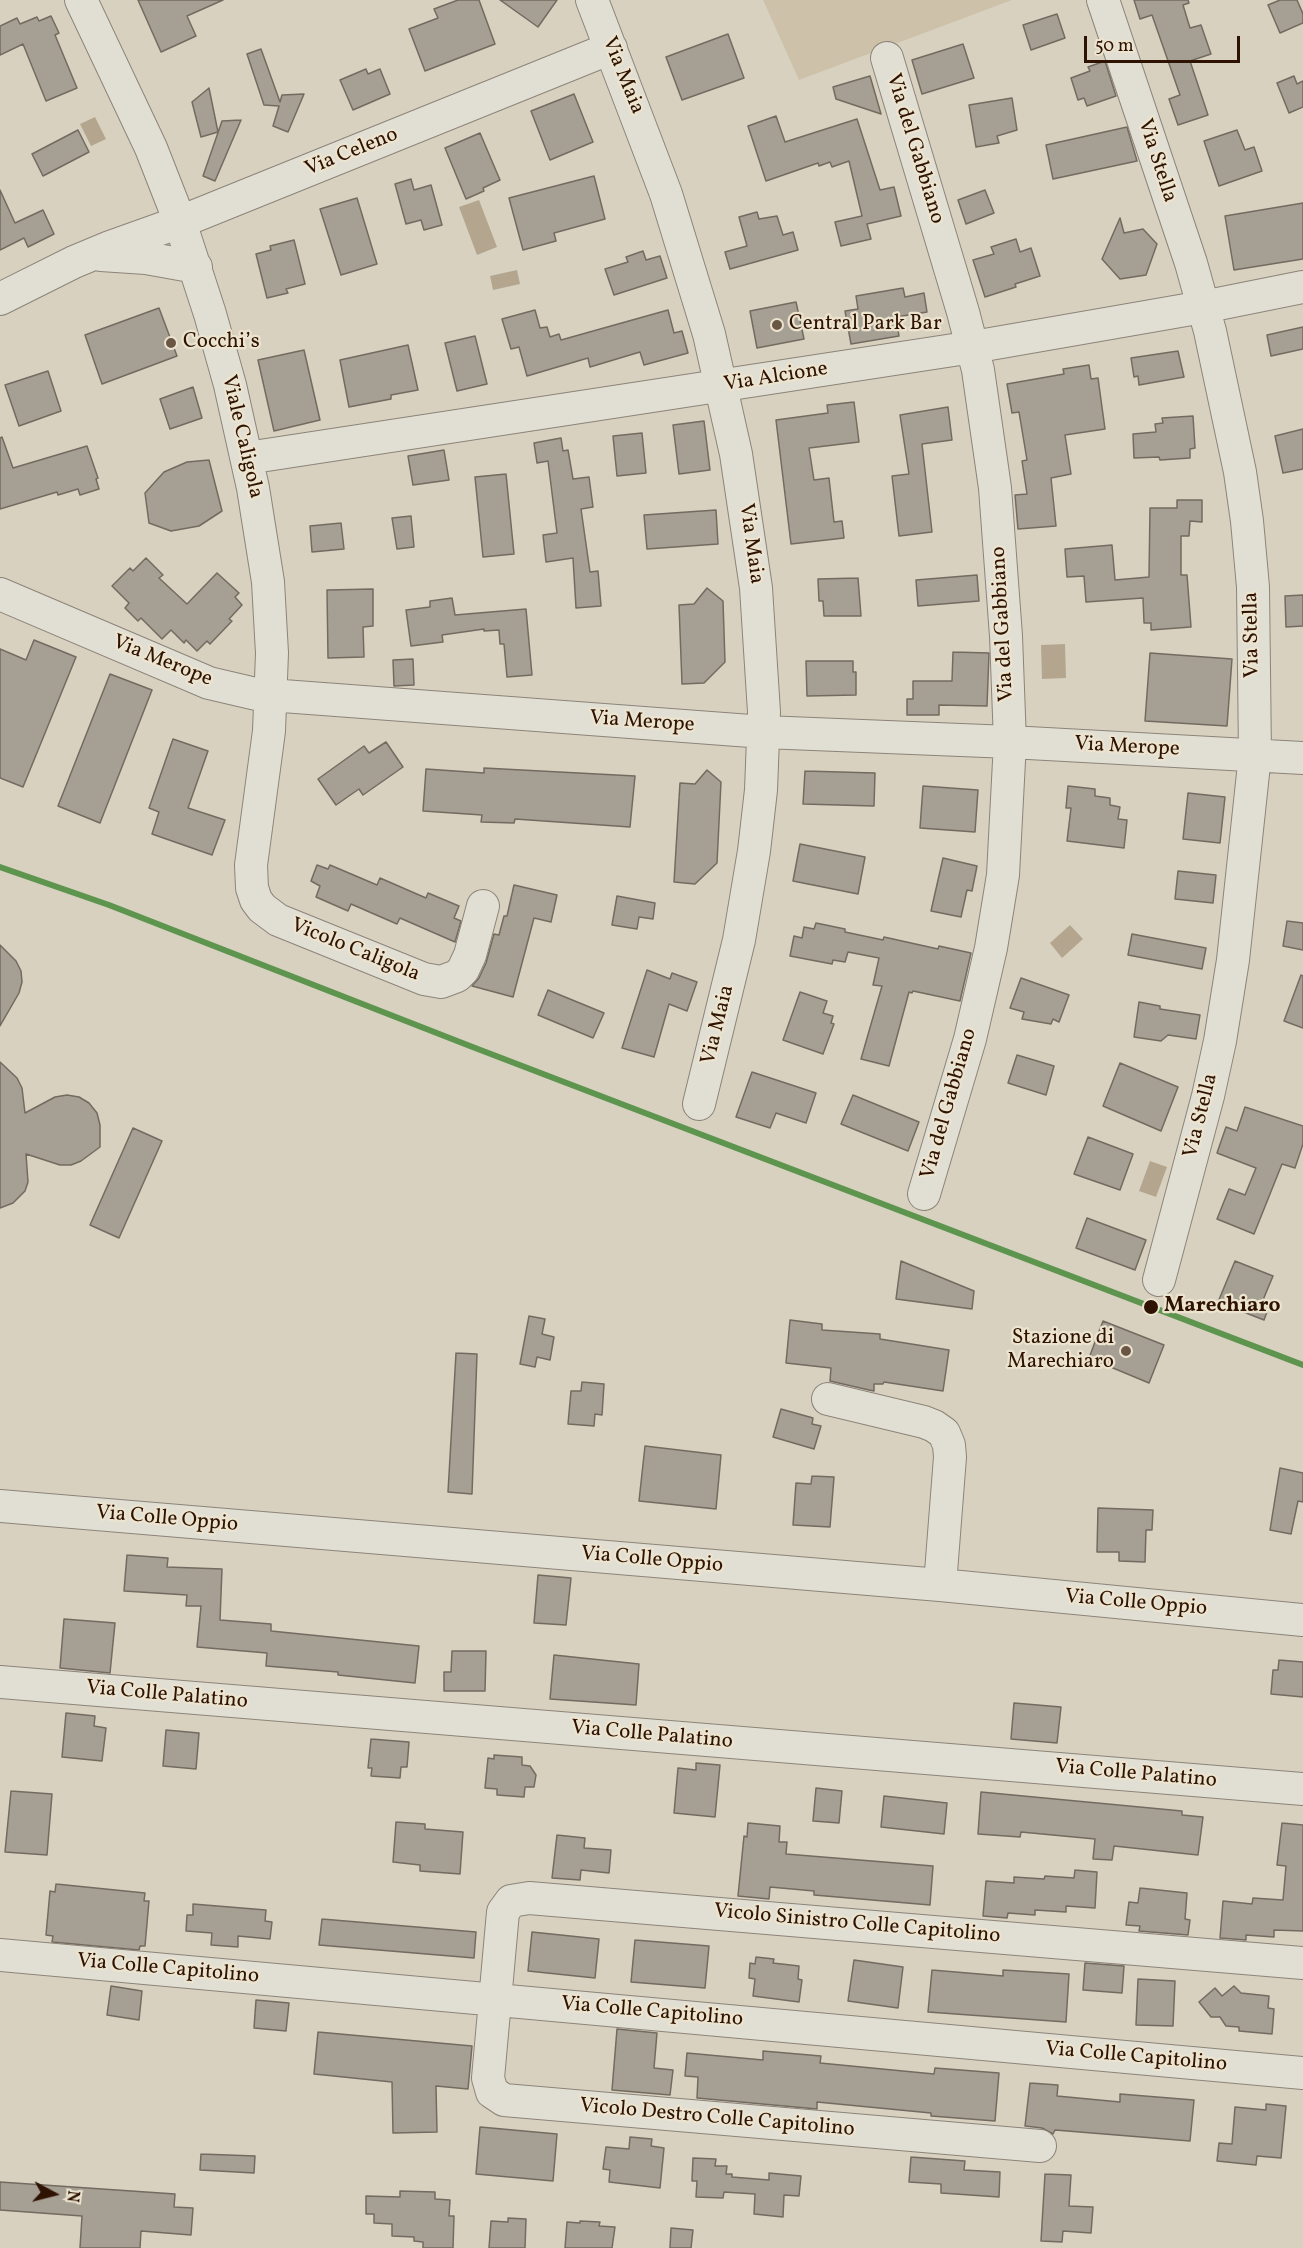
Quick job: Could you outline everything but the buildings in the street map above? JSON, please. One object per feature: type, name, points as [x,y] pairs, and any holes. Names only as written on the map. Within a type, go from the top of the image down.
[{"type":"street","name":"Viale Caligola","points":[[81,0],[151,148],[196,267],[227,375],[247,458],[262,535],[268,582],[272,695],[251,865],[252,888],[256,900]]},
{"type":"street","name":"Via Maia","points":[[592,0],[649,144],[678,229],[722,387],[739,471],[752,558],[763,680],[764,732],[759,810],[745,909],[733,970],[699,1104]]},
{"type":"street","name":"Via Stella","points":[[1103,0],[1203,307],[1246,506],[1254,606],[1255,755],[1237,927],[1220,1041],[1208,1096],[1159,1280]]},
{"type":"street","name":"Via Celeno","points":[[0,300],[91,255],[180,222],[611,48]]},
{"type":"street","name":"Via del Gabbiano","points":[[887,58],[973,347],[982,393],[996,488],[1006,636],[1010,742],[1003,875],[991,948],[970,1040],[924,1194]]},
{"type":"street","name":"Via Celeno","points":[[91,255],[146,258],[196,267]]},
{"type":"street","name":"Via Alcione","points":[[247,458],[973,347],[1303,287]]},
{"type":"street","name":"Via Merope","points":[[0,594],[209,683],[244,692],[764,732],[1010,742],[1303,758]]},
{"type":"street","name":"Vicolo Caligola","points":[[256,900],[262,908],[278,920],[424,979],[441,982],[457,976],[463,970],[470,955],[483,906]]},
{"type":"street","points":[[828,1399],[924,1422],[944,1433],[949,1445],[950,1457],[940,1585]]},
{"type":"street","name":"Via Colle Oppio","points":[[0,1506],[940,1585],[1303,1620]]},
{"type":"street","name":"Via Colle Palatino","points":[[0,1682],[1303,1789]]},
{"type":"street","name":"Vicolo Sinistro Colle Capitolino","points":[[496,1998],[503,1912],[511,1901],[529,1898],[1303,1963]]},
{"type":"street","name":"Via Colle Capitolino","points":[[0,1955],[496,1998],[1303,2073]]},
{"type":"street","name":"Vicolo Destro Colle Capitolino","points":[[496,1998],[488,2078],[492,2092],[504,2100],[1040,2146]]},
{"type":"shaded area","points":[[763,0],[1012,0],[799,80]]},
{"type":"shaded area","points":[[95,117],[106,139],[91,146],[80,124]]},
{"type":"shaded area","points":[[479,200],[497,247],[477,255],[459,207]]},
{"type":"shaded area","points":[[517,270],[520,284],[493,290],[490,276]]},
{"type":"shaded area","points":[[1065,644],[1066,678],[1042,679],[1041,645]]},
{"type":"shaded area","points":[[1070,925],[1083,939],[1062,958],[1050,943]]},
{"type":"shaded area","points":[[1150,1161],[1167,1167],[1156,1197],[1139,1191]]},
{"type":"transit line","points":[[0,867],[109,905],[1303,1365]]},
{"type":"place","name":"Central Park Bar","points":[[777,325]]},
{"type":"place","name":"Cocchi’s","points":[[171,343]]},
{"type":"place","name":"Marechiaro","points":[[1151,1307]]},
{"type":"place","name":"Stazione di Marechiaro","points":[[1126,1351]]}]
